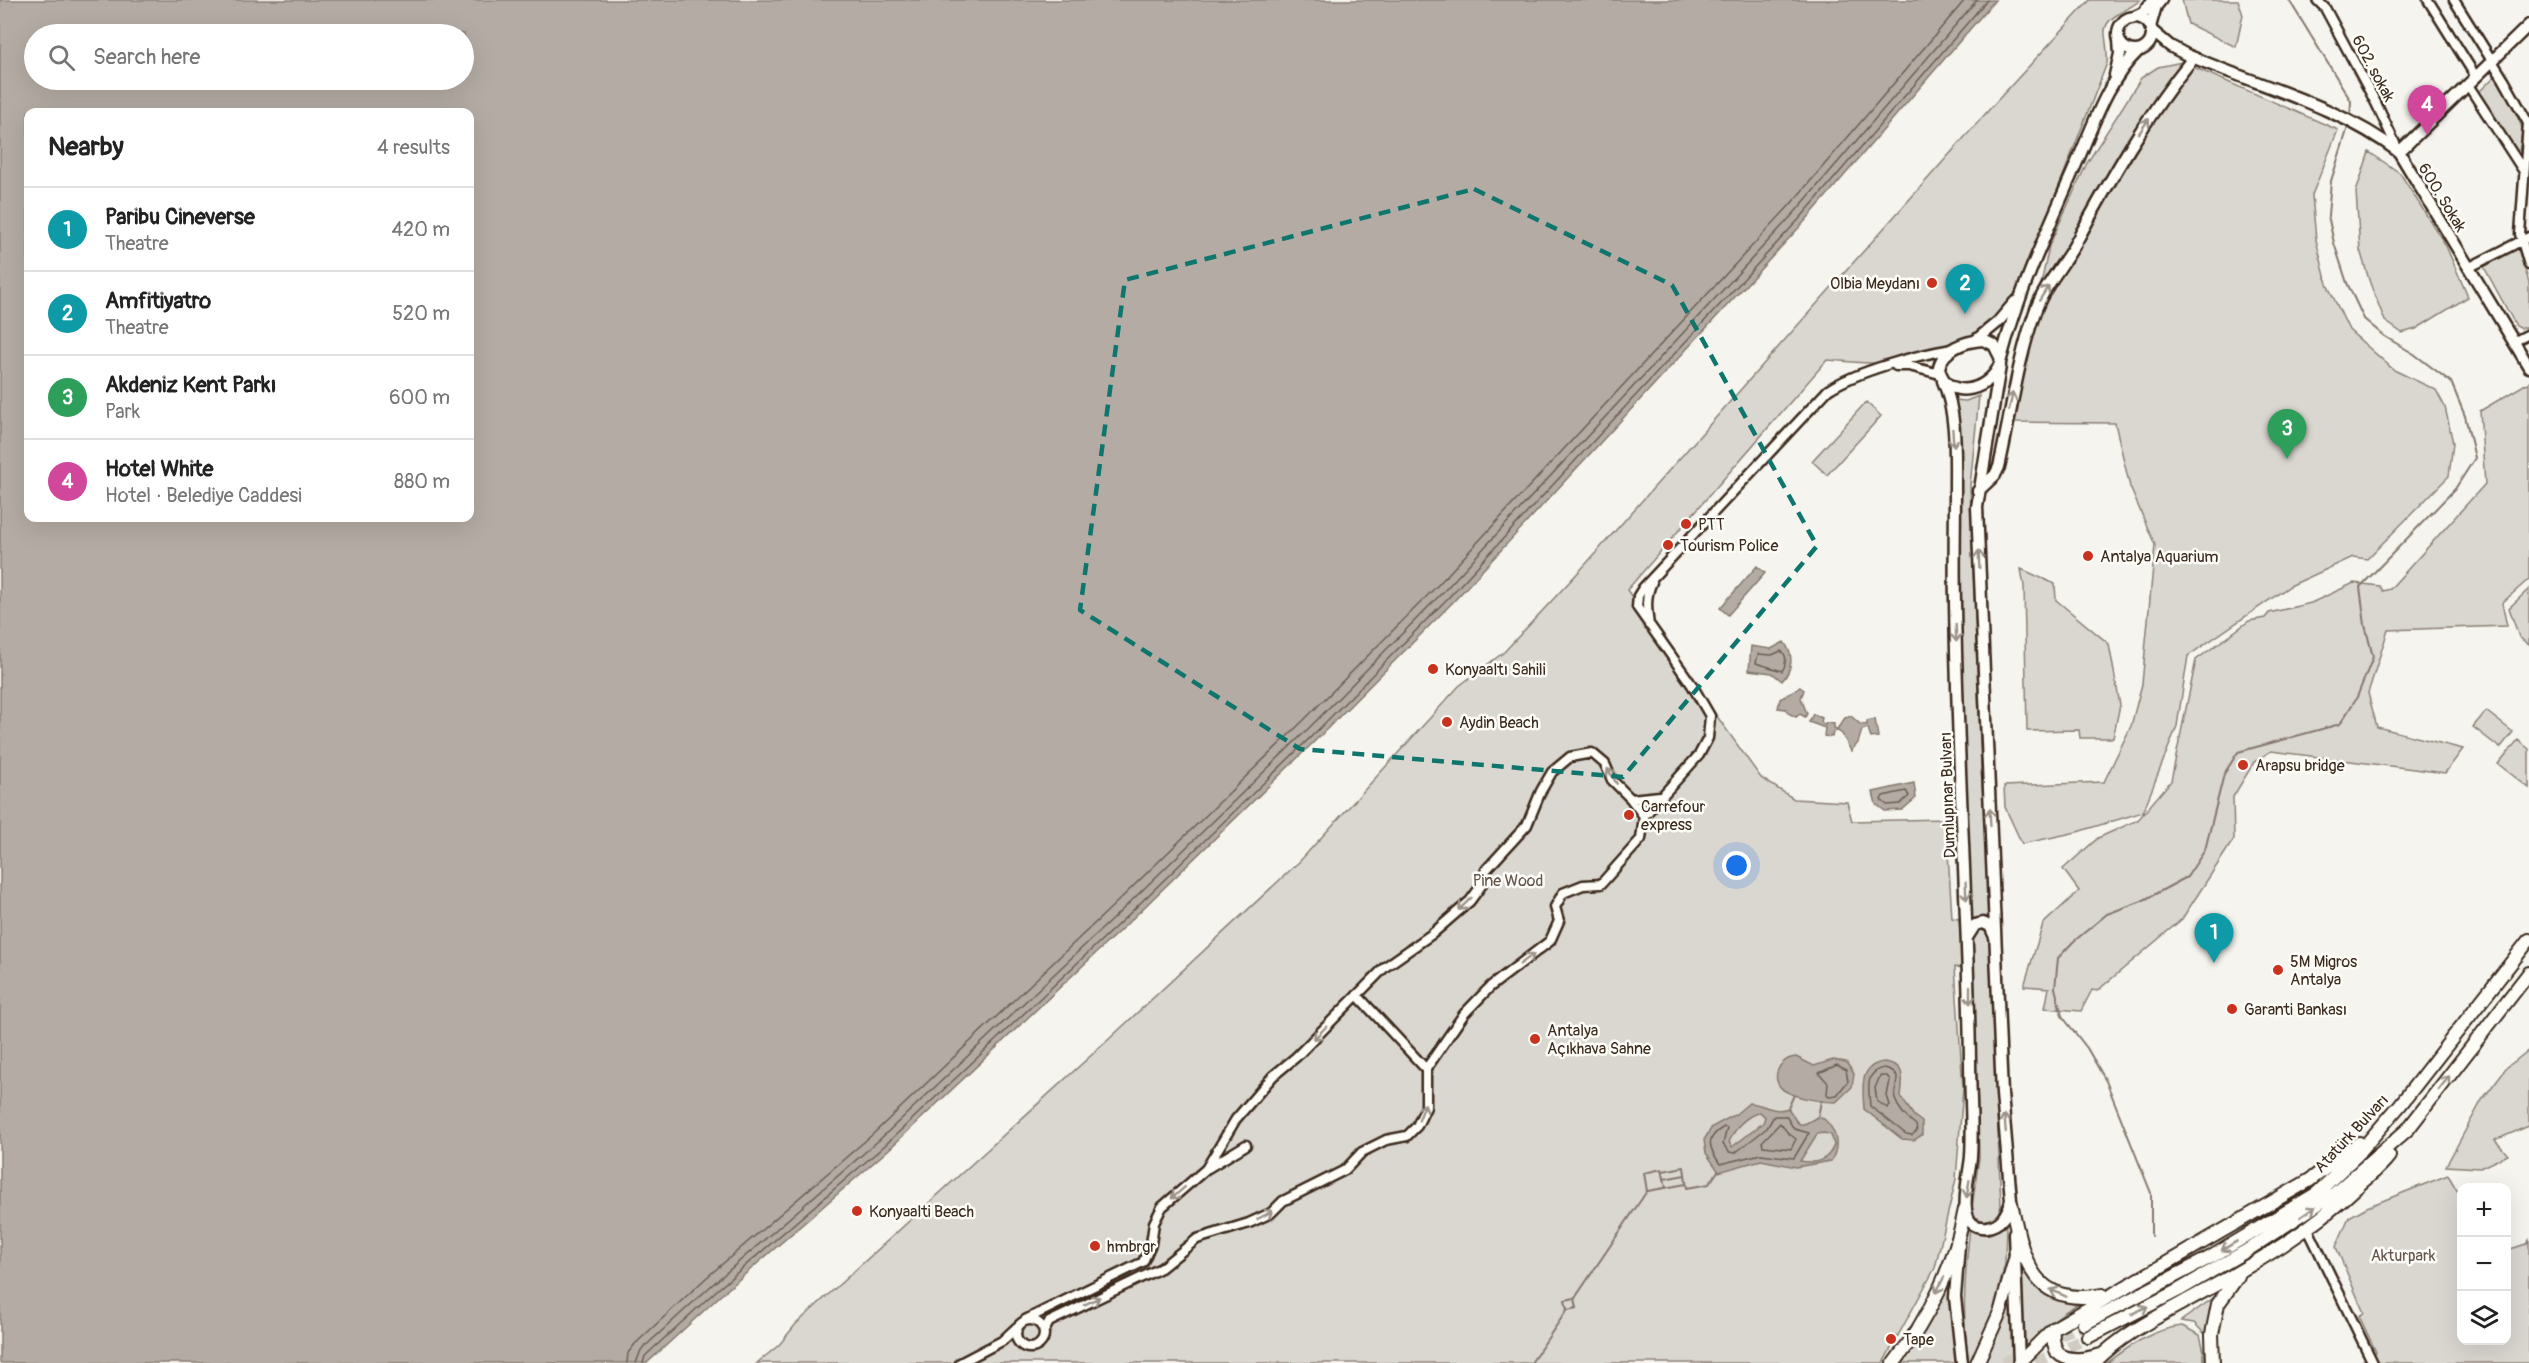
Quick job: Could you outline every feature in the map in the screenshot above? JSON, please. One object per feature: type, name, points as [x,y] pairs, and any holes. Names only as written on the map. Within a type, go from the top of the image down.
[{"type":"main road","points":[[2019,1363],[2016,1255],[2002,1094],[1978,492],[2001,362],[2020,297],[2113,81],[2120,54],[2118,32],[2121,24],[2143,12],[2153,0]]},
{"type":"main road","points":[[2113,81],[2150,42],[2150,28],[2156,6],[2161,0]]},
{"type":"main road","points":[[2132,18],[2141,19],[2160,39],[2189,56]]},
{"type":"main road","points":[[2399,152],[2529,26]]},
{"type":"main road","points":[[2119,40],[2129,50],[2169,50],[2189,56]]},
{"type":"main road","points":[[1978,492],[1999,467],[2017,378],[2040,300],[2122,158],[2189,56]]},
{"type":"main road","name":"600. Sokak","points":[[2189,56],[2338,115],[2370,132],[2399,152],[2529,367]]},
{"type":"main road","points":[[1974,341],[1998,322],[2020,297]]},
{"type":"main road","points":[[1983,340],[1994,345],[2001,362],[1988,380],[1972,388],[1956,389],[1942,378],[1940,361],[1952,349],[1974,341],[1983,340]]},
{"type":"main road","name":"Dumlupınar Bulvarı","points":[[1942,378],[1952,414],[1955,460],[1954,602],[1968,936],[1972,1127],[1965,1209]]},
{"type":"main road","points":[[1968,936],[1975,925],[1983,923],[1990,926],[1996,939]]},
{"type":"main road","name":"Atatürk Bulvarı","points":[[2084,1324],[2211,1257],[2316,1194],[2356,1156],[2388,1119],[2529,940]]},
{"type":"main road","name":"Atatürk Bulvarı","points":[[2088,1338],[2179,1290],[2307,1213],[2335,1193],[2408,1129],[2529,973]]},
{"type":"main road","points":[[2019,1363],[2053,1329],[2310,1180],[2388,1119]]},
{"type":"main road","points":[[2053,1329],[2053,1344],[2060,1356],[2068,1362],[2098,1359],[2147,1323],[2243,1270],[2308,1229],[2345,1199],[2386,1160],[2408,1129]]},
{"type":"main road","points":[[1965,1209],[1966,1217],[1973,1225],[1985,1227],[2002,1220],[2011,1203]]},
{"type":"main road","points":[[2011,1203],[2020,1246],[2030,1270],[2049,1289],[2080,1299],[2115,1293]]},
{"type":"main road","points":[[1962,1363],[1955,1297],[1960,1236],[1965,1209]]},
{"type":"main road","points":[[1894,1363],[1924,1318],[1949,1266],[1960,1236]]},
{"type":"main road","points":[[1977,1363],[2001,1310],[2016,1255]]},
{"type":"main road","points":[[2213,1363],[2212,1334],[2218,1304],[2243,1270]]},
{"type":"street","name":"602. sokak","points":[[2317,0],[2325,8],[2399,152]]},
{"type":"street","points":[[2428,0],[2523,170]]},
{"type":"street","points":[[2454,0],[2528,123],[2520,234],[2525,238],[2529,265]]},
{"type":"street","points":[[2468,268],[2525,238]]},
{"type":"street","points":[[2513,342],[2529,333]]},
{"type":"street","points":[[1002,1341],[1009,1341],[1028,1349],[1037,1347],[1043,1340],[1049,1322],[1161,1268],[1197,1239],[1249,1223],[1271,1213],[1283,1201],[1345,1170],[1362,1152],[1386,1140],[1407,1136],[1417,1126],[1426,1107],[1426,1069],[1464,1014],[1491,986],[1550,941],[1559,921],[1555,907],[1563,893],[1583,885],[1601,884],[1641,839],[1644,816],[1699,755],[1708,738],[1710,716],[1692,685],[1649,626],[1649,588],[1655,577],[1828,390],[1840,382],[1924,354],[1952,349]]},
{"type":"street","points":[[1890,366],[1909,366],[1942,378]]},
{"type":"street","points":[[1206,1169],[1236,1119],[1273,1076],[1296,1057],[1385,967],[1432,934],[1470,901],[1481,886],[1486,870],[1527,825],[1541,791],[1552,772],[1570,758],[1592,753],[1605,764],[1612,780],[1631,798],[1644,816]]},
{"type":"street","points":[[1631,798],[1660,796]]},
{"type":"street","points":[[1357,995],[1426,1069]]},
{"type":"street","points":[[960,1363],[1002,1341],[1025,1320],[1143,1262],[1151,1244],[1154,1223],[1162,1207],[1206,1169],[1246,1145]]},
{"type":"street","points":[[2308,1229],[2373,1363]]},
{"type":"street","points":[[1025,1320],[1035,1321],[1044,1332]]},
{"type":"street","points":[[1017,1327],[1015,1336],[1020,1345]]},
{"type":"highlighted area","points":[[1474,189],[1672,285],[1817,546],[1623,777],[1300,749],[1080,610],[1125,280]]},
{"type":"green space","name":"Pine Wood","points":[[2090,0],[2140,0],[2112,18],[2105,28],[2107,63],[2024,276],[2005,307],[1995,319],[1971,335],[1898,360],[1862,363],[1827,360],[1627,590],[1761,778],[1794,799],[1847,802],[1852,821],[1946,819],[1952,918],[1959,919],[1964,968],[1955,967],[1963,1088],[1956,1179],[1935,1268],[1883,1363],[757,1363],[779,1345],[796,1324],[1108,1040],[1299,862],[1459,686],[1504,652],[1585,565],[1995,103]]},
{"type":"green space","points":[[2182,0],[2238,0],[2243,15],[2236,47],[2188,24]]},
{"type":"green space","points":[[2182,62],[2338,130],[2312,195],[2316,240],[2327,284],[2349,330],[2394,370],[2436,390],[2445,407],[2453,443],[2449,476],[2367,559],[2353,557],[2290,586],[2188,656],[2177,726],[2143,812],[2077,832],[2022,844],[2005,807],[2004,786],[2104,782],[2131,726],[2142,684],[2155,545],[2130,487],[2115,423],[2012,422],[2049,246],[2087,163],[2141,78],[2158,67]]},
{"type":"green space","points":[[2495,76],[2512,104],[2523,130],[2519,151],[2515,152],[2476,95]]},
{"type":"green space","points":[[2369,152],[2400,173],[2446,246],[2468,297],[2416,329],[2402,333],[2385,321],[2360,250],[2356,192]]},
{"type":"green space","points":[[2518,248],[2529,282],[2529,327],[2520,328],[2516,326],[2484,267]]},
{"type":"green space","points":[[2529,382],[2529,579],[2502,603],[2507,626],[2388,630],[2368,693],[2377,727],[2463,749],[2445,773],[2271,751],[2254,762],[2233,797],[2234,839],[2182,919],[2097,991],[2092,990],[2081,1011],[2045,1008],[2049,988],[2024,986],[2043,924],[2079,891],[2063,869],[2098,838],[2138,820],[2171,781],[2196,660],[2249,621],[2265,618],[2269,613],[2311,603],[2354,583],[2380,586],[2383,591],[2390,589],[2485,484],[2480,411]]},
{"type":"green space","points":[[1979,396],[1970,486],[1981,768],[1991,919],[1971,920],[1961,638],[1959,464],[1954,400],[1966,401]]},
{"type":"green space","points":[[1866,402],[1881,416],[1827,475],[1812,461]]},
{"type":"green space","points":[[2021,569],[2055,584],[2056,600],[2109,644],[2120,705],[2113,738],[2080,738],[2079,730],[2027,731],[2024,586]]},
{"type":"green space","points":[[2529,589],[2529,645],[2519,637],[2509,608]]},
{"type":"green space","points":[[2486,711],[2513,732],[2500,748],[2473,727]]},
{"type":"green space","points":[[2518,740],[2529,749],[2529,788],[2498,764]]},
{"type":"green space","points":[[1984,929],[1990,938],[2001,1206],[1996,1219],[1988,1223],[1975,1217],[1972,1207],[1979,1158],[1973,934]]},
{"type":"green space","points":[[2529,1050],[2529,1126],[2495,1140],[2508,1155],[2480,1168],[2446,1166],[2482,1100],[2506,1068]]},
{"type":"green space","name":"Akturpark","points":[[2448,1175],[2457,1190],[2457,1345],[2511,1345],[2511,1249],[2526,1244],[2529,1240],[2529,1363],[2359,1363],[2376,1352],[2359,1316],[2364,1313],[2336,1247],[2349,1217],[2367,1207]]},
{"type":"green space","points":[[2006,1224],[2005,1264],[1989,1327],[1973,1363],[1969,1363],[1964,1312],[1970,1227],[1980,1233],[1988,1234]]},
{"type":"green space","points":[[1953,1266],[1952,1312],[1957,1363],[1900,1363]]},
{"type":"green space","points":[[2020,1266],[2032,1282],[2046,1293],[2062,1299],[2082,1302],[2051,1323],[2025,1350]]},
{"type":"green space","points":[[2010,1292],[2014,1361],[2013,1363],[1983,1363],[2003,1320]]},
{"type":"green space","points":[[2215,1297],[2208,1319],[2207,1336],[2194,1323],[2181,1321]]},
{"type":"green space","points":[[2182,1326],[2200,1335],[2204,1363],[2107,1363],[2151,1335]]},
{"type":"water","points":[[0,0],[1995,0],[1806,220],[1454,601],[1320,736],[1131,920],[887,1151],[721,1295],[647,1363],[0,1363]]},
{"type":"water","points":[[1757,566],[1765,573],[1728,615],[1720,608]]},
{"type":"water","points":[[1784,642],[1791,662],[1782,681],[1772,673],[1749,670],[1751,646],[1771,649]]},
{"type":"water","points":[[1800,687],[1804,690],[1801,698],[1807,714],[1805,717],[1800,714],[1796,717],[1788,713],[1786,709],[1778,708],[1780,699]]},
{"type":"water","points":[[1813,714],[1822,718],[1821,722],[1825,725],[1826,723],[1834,724],[1834,728],[1837,729],[1845,718],[1851,716],[1860,724],[1867,725],[1867,721],[1875,719],[1878,737],[1871,738],[1868,728],[1862,730],[1858,743],[1851,751],[1838,731],[1833,732],[1832,737],[1824,736],[1825,728],[1809,722]]},
{"type":"water","points":[[1914,783],[1916,798],[1902,810],[1885,811],[1876,804],[1873,792]]},
{"type":"water","points":[[1796,1057],[1814,1066],[1833,1060],[1846,1062],[1854,1074],[1852,1087],[1836,1102],[1809,1099],[1785,1091],[1777,1081],[1778,1070],[1785,1061]]},
{"type":"water","points":[[1884,1062],[1897,1066],[1900,1070],[1902,1074],[1901,1097],[1914,1116],[1922,1122],[1922,1135],[1914,1140],[1902,1139],[1864,1109],[1863,1087],[1866,1073],[1876,1064]]},
{"type":"water","points":[[1749,1103],[1754,1103],[1778,1110],[1788,1108],[1799,1124],[1817,1117],[1824,1119],[1836,1139],[1836,1150],[1831,1161],[1796,1167],[1761,1160],[1719,1172],[1706,1153],[1704,1140],[1712,1127],[1736,1114]],"holes":[[[1760,1112],[1765,1117],[1763,1123],[1732,1147],[1729,1142],[1738,1127],[1749,1117]],[[1817,1134],[1831,1135],[1834,1145],[1828,1155],[1821,1160],[1800,1161]]]},
{"type":"waterway","points":[[2289,0],[2351,101],[2350,118]]},
{"type":"waterway","points":[[2151,1236],[2151,1193],[2106,1081],[2087,1048],[2062,1016],[2055,988],[2058,958],[2073,942],[2107,914],[2142,901],[2187,877],[2205,850],[2224,774],[2238,752],[2340,724],[2357,697],[2373,657],[2365,625],[2360,587],[2455,489],[2475,458],[2465,416],[2451,382],[2414,354],[2384,336],[2364,319],[2347,283],[2328,215],[2331,181],[2349,124]]},
{"type":"waterway","points":[[1788,1108],[1794,1095]]},
{"type":"waterway","points":[[1818,1117],[1821,1101]]},
{"type":"waterway","points":[[1663,1171],[1684,1167],[1687,1188],[1709,1184],[1718,1171]]},
{"type":"waterway","points":[[1531,1363],[1567,1310],[1577,1308],[1575,1298],[1647,1191],[1644,1173],[1662,1169],[1666,1188]]},
{"type":"waterway","points":[[1664,1179],[1685,1175]]},
{"type":"waterway","points":[[1648,1191],[1686,1184]]},
{"type":"waterway","points":[[1567,1310],[1565,1300],[1575,1298]]},
{"type":"tunnel","points":[[2044,1343],[2084,1324]]},
{"type":"tunnel","points":[[2036,1363],[2088,1337]]},
{"type":"tunnel","points":[[2004,1363],[2029,1351]]},
{"type":"place","name":"Hotel White","points":[[2427,135]]},
{"type":"place","name":"Olbia Meydanı","points":[[1932,283]]},
{"type":"place","name":"Amfitiyatro","points":[[1965,314]]},
{"type":"place","name":"Akdeniz Kent Parkı","points":[[2287,459]]},
{"type":"place","name":"PTT","points":[[1686,524]]},
{"type":"place","name":"Tourism Police","points":[[1668,545]]},
{"type":"place","name":"Antalya Aquarium","points":[[2088,556]]},
{"type":"place","name":"Konyaaltı Sahili","points":[[1433,669]]},
{"type":"place","name":"Aydin Beach","points":[[1447,722]]},
{"type":"place","name":"Arapsu bridge","points":[[2243,765]]},
{"type":"place","name":"Carrefour express","points":[[1629,815]]},
{"type":"place","name":"Paribu Cineverse","points":[[2214,963]]},
{"type":"place","name":"5M Migros Antalya","points":[[2278,970]]},
{"type":"place","name":"Garanti Bankası","points":[[2232,1009]]},
{"type":"place","name":"Antalya Açıkhava Sahne","points":[[1535,1039]]},
{"type":"place","name":"Konyaalti Beach","points":[[857,1211]]},
{"type":"place","name":"hmbrgr","points":[[1095,1246]]},
{"type":"place","name":"Tape","points":[[1891,1339]]}]
